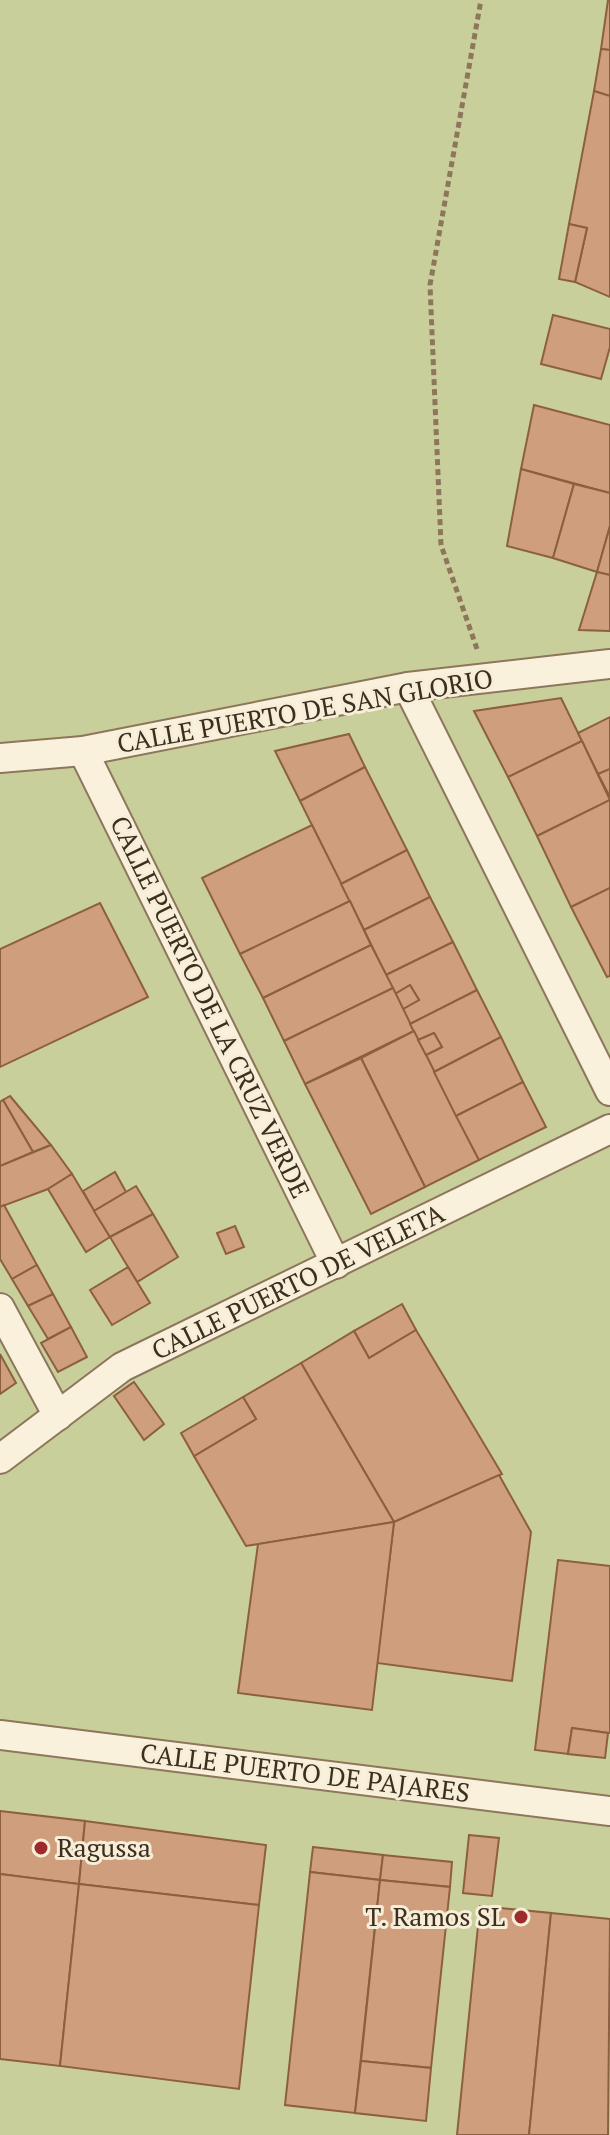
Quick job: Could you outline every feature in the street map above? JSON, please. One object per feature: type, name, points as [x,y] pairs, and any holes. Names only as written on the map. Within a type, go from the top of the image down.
[{"type":"street","name":"CALLE PUERTO DE SAN GLORIO","points":[[0,758],[83,751],[408,687],[610,664]]},
{"type":"street","points":[[408,687],[610,1091]]},
{"type":"street","name":"CALLE PUERTO DE LA CRUZ VERDE","points":[[83,751],[336,1264]]},
{"type":"street","name":"CALLE PUERTO DE VELETA","points":[[0,1459],[122,1367],[610,1129]]},
{"type":"street","points":[[0,1308],[58,1416]]},
{"type":"street","name":"CALLE PUERTO DE PAJARES","points":[[0,1735],[610,1811]]},
{"type":"path","points":[[481,0],[430,285],[441,545],[487,677]]},
{"type":"green space","points":[[0,0],[610,0],[610,2135],[0,2135]]},
{"type":"building","points":[[610,0],[610,50],[601,49]]},
{"type":"building","points":[[601,49],[610,50],[610,96],[594,91]]},
{"type":"building","points":[[594,91],[610,96],[610,297],[575,282],[587,228],[569,224]]},
{"type":"building","points":[[569,224],[587,228],[575,282],[559,279]]},
{"type":"building","points":[[553,315],[610,329],[610,347],[601,379],[541,364]]},
{"type":"building","points":[[534,405],[610,425],[610,493],[521,469]]},
{"type":"building","points":[[521,469],[574,484],[553,558],[507,546]]},
{"type":"building","points":[[574,484],[610,493],[610,526],[597,572],[553,558]]},
{"type":"building","points":[[610,526],[610,575],[597,572]]},
{"type":"building","points":[[597,572],[610,575],[610,631],[579,630]]},
{"type":"building","points":[[561,698],[582,741],[508,777],[474,711]]},
{"type":"building","points":[[610,717],[610,769],[598,774],[578,733]]},
{"type":"building","points":[[349,734],[365,767],[300,801],[275,751]]},
{"type":"building","points":[[582,741],[610,800],[537,836],[508,777]]},
{"type":"building","points":[[365,767],[407,850],[341,884],[300,801]]},
{"type":"building","points":[[610,769],[610,797],[598,774]]},
{"type":"building","points":[[610,800],[610,888],[571,907],[537,836]]},
{"type":"building","points":[[312,825],[350,901],[240,954],[202,878]]},
{"type":"building","points":[[407,850],[430,897],[364,930],[341,884]]},
{"type":"building","points":[[610,888],[610,976],[607,977],[571,907]]},
{"type":"building","points":[[430,897],[453,942],[386,975],[364,930]]},
{"type":"building","points":[[350,901],[371,945],[263,998],[240,954]]},
{"type":"building","points":[[100,903],[148,997],[0,1067],[0,949]]},
{"type":"building","points":[[453,942],[477,990],[410,1024],[403,1009],[419,1000],[410,985],[395,994],[386,975]]},
{"type":"building","points":[[371,945],[393,988],[284,1041],[263,998]]},
{"type":"building","points":[[410,985],[419,1000],[403,1009],[395,994]]},
{"type":"building","points":[[393,988],[414,1031],[305,1084],[284,1041]]},
{"type":"building","points":[[477,990],[501,1037],[434,1072],[426,1055],[442,1047],[434,1033],[418,1040],[410,1024]]},
{"type":"building","points":[[414,1031],[479,1160],[425,1187],[361,1058]]},
{"type":"building","points":[[434,1033],[442,1047],[426,1055],[418,1040]]},
{"type":"building","points":[[501,1037],[523,1082],[456,1116],[434,1072]]},
{"type":"building","points":[[361,1058],[425,1187],[371,1214],[305,1084]]},
{"type":"building","points":[[523,1082],[546,1127],[479,1160],[456,1116]]},
{"type":"building","points":[[10,1096],[51,1145],[33,1152],[3,1100]]},
{"type":"building","points":[[3,1100],[33,1152],[0,1166],[0,1102]]},
{"type":"building","points":[[51,1145],[72,1174],[48,1189],[0,1207],[0,1166]]},
{"type":"building","points":[[115,1172],[126,1192],[94,1211],[83,1191]]},
{"type":"building","points":[[72,1174],[110,1237],[86,1252],[48,1189]]},
{"type":"building","points":[[136,1186],[153,1214],[110,1237],[94,1211]]},
{"type":"building","points":[[4,1205],[37,1265],[12,1279],[0,1259],[0,1207]]},
{"type":"building","points":[[153,1214],[178,1257],[137,1282],[110,1237]]},
{"type":"building","points":[[235,1226],[244,1247],[226,1254],[217,1233]]},
{"type":"building","points":[[37,1265],[53,1294],[28,1306],[12,1279]]},
{"type":"building","points":[[128,1267],[150,1303],[112,1325],[90,1290]]},
{"type":"building","points":[[53,1294],[71,1327],[48,1339],[28,1306]]},
{"type":"building","points":[[402,1304],[416,1330],[369,1358],[354,1331]]},
{"type":"building","points":[[71,1327],[87,1357],[58,1372],[41,1343]]},
{"type":"building","points":[[416,1330],[502,1474],[394,1522],[301,1363],[354,1331],[369,1358]]},
{"type":"building","points":[[0,1354],[16,1383],[0,1394]]},
{"type":"building","points":[[301,1363],[394,1522],[246,1546],[194,1456],[256,1419],[243,1397]]},
{"type":"building","points":[[134,1382],[164,1424],[144,1440],[114,1396]]},
{"type":"building","points":[[243,1397],[256,1419],[194,1456],[181,1433]]},
{"type":"building","points":[[499,1475],[531,1532],[512,1681],[377,1663],[394,1522]]},
{"type":"building","points":[[394,1522],[372,1710],[238,1693],[258,1544]]},
{"type":"building","points":[[558,1560],[610,1566],[610,1733],[572,1728],[568,1754],[535,1750]]},
{"type":"building","points":[[572,1728],[608,1733],[605,1758],[568,1754]]},
{"type":"building","name":"Ragussa","points":[[0,1811],[85,1821],[79,1884],[0,1874]]},
{"type":"building","points":[[85,1821],[266,1845],[259,1905],[79,1884]]},
{"type":"building","points":[[469,1835],[499,1838],[492,1896],[463,1893]]},
{"type":"building","points":[[313,1847],[383,1855],[380,1880],[310,1872]]},
{"type":"building","points":[[383,1855],[452,1862],[450,1887],[380,1880]]},
{"type":"building","points":[[310,1872],[380,1880],[355,2113],[285,2105]]},
{"type":"building","points":[[0,1874],[79,1884],[60,2066],[0,2059]]},
{"type":"building","points":[[380,1880],[450,1887],[431,2068],[361,2061]]},
{"type":"building","points":[[79,1884],[259,1905],[239,2089],[60,2066]]},
{"type":"building","points":[[480,1906],[551,1913],[529,2135],[457,2135]]},
{"type":"building","points":[[551,1913],[610,1919],[608,2135],[529,2135]]},
{"type":"building","points":[[361,2061],[431,2068],[426,2121],[355,2113]]},
{"type":"place","name":"Ragussa","points":[[41,1848]]},
{"type":"place","name":"T. Ramos SL","points":[[521,1917]]}]
